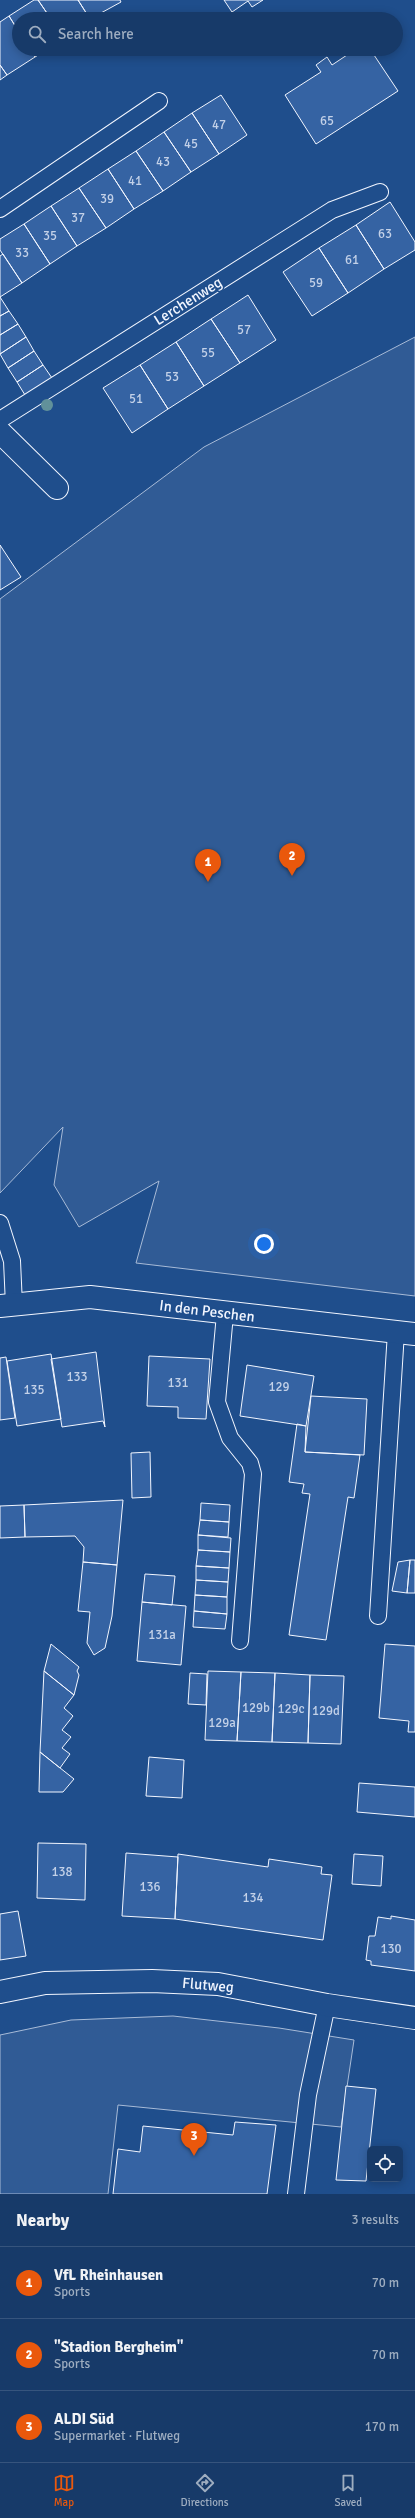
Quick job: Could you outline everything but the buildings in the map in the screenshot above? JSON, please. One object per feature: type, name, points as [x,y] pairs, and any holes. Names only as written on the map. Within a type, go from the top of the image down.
[{"type":"street","points":[[0,432],[57,488]]},
{"type":"street","name":"In den Peschen","points":[[7,1306],[90,1297],[225,1314],[406,1333]]},
{"type":"street","name":"Flutweg","points":[[0,1992],[45,1983],[152,1981],[218,1984],[326,2005],[415,2018]]},
{"type":"lane","points":[[0,209],[158,101]]},
{"type":"lane","name":"Lerchenweg","points":[[0,420],[332,210],[380,192]]},
{"type":"lane","points":[[0,1223],[12,1261],[7,1306]]},
{"type":"lane","points":[[225,1314],[217,1402],[230,1438],[250,1463],[253,1474],[240,1641]]},
{"type":"lane","points":[[378,1616],[406,1333]]},
{"type":"lane","points":[[296,2194],[308,2095],[326,2005]]},
{"type":"shaded area","points":[[415,337],[415,1296],[136,1263],[159,1181],[79,1227],[54,1185],[63,1127],[0,1193],[0,599],[204,447]]},
{"type":"shaded area","points":[[173,2016],[279,2028],[354,2040],[341,2127],[118,2105],[108,2194],[0,2194],[0,2035],[71,2020]]},
{"type":"place","name":"\"Stadion Bergheim\"","points":[[292,876]]},
{"type":"place","name":"VfL Rheinhausen","points":[[208,882]]},
{"type":"place","name":"ALDI Süd","points":[[194,2156]]}]
